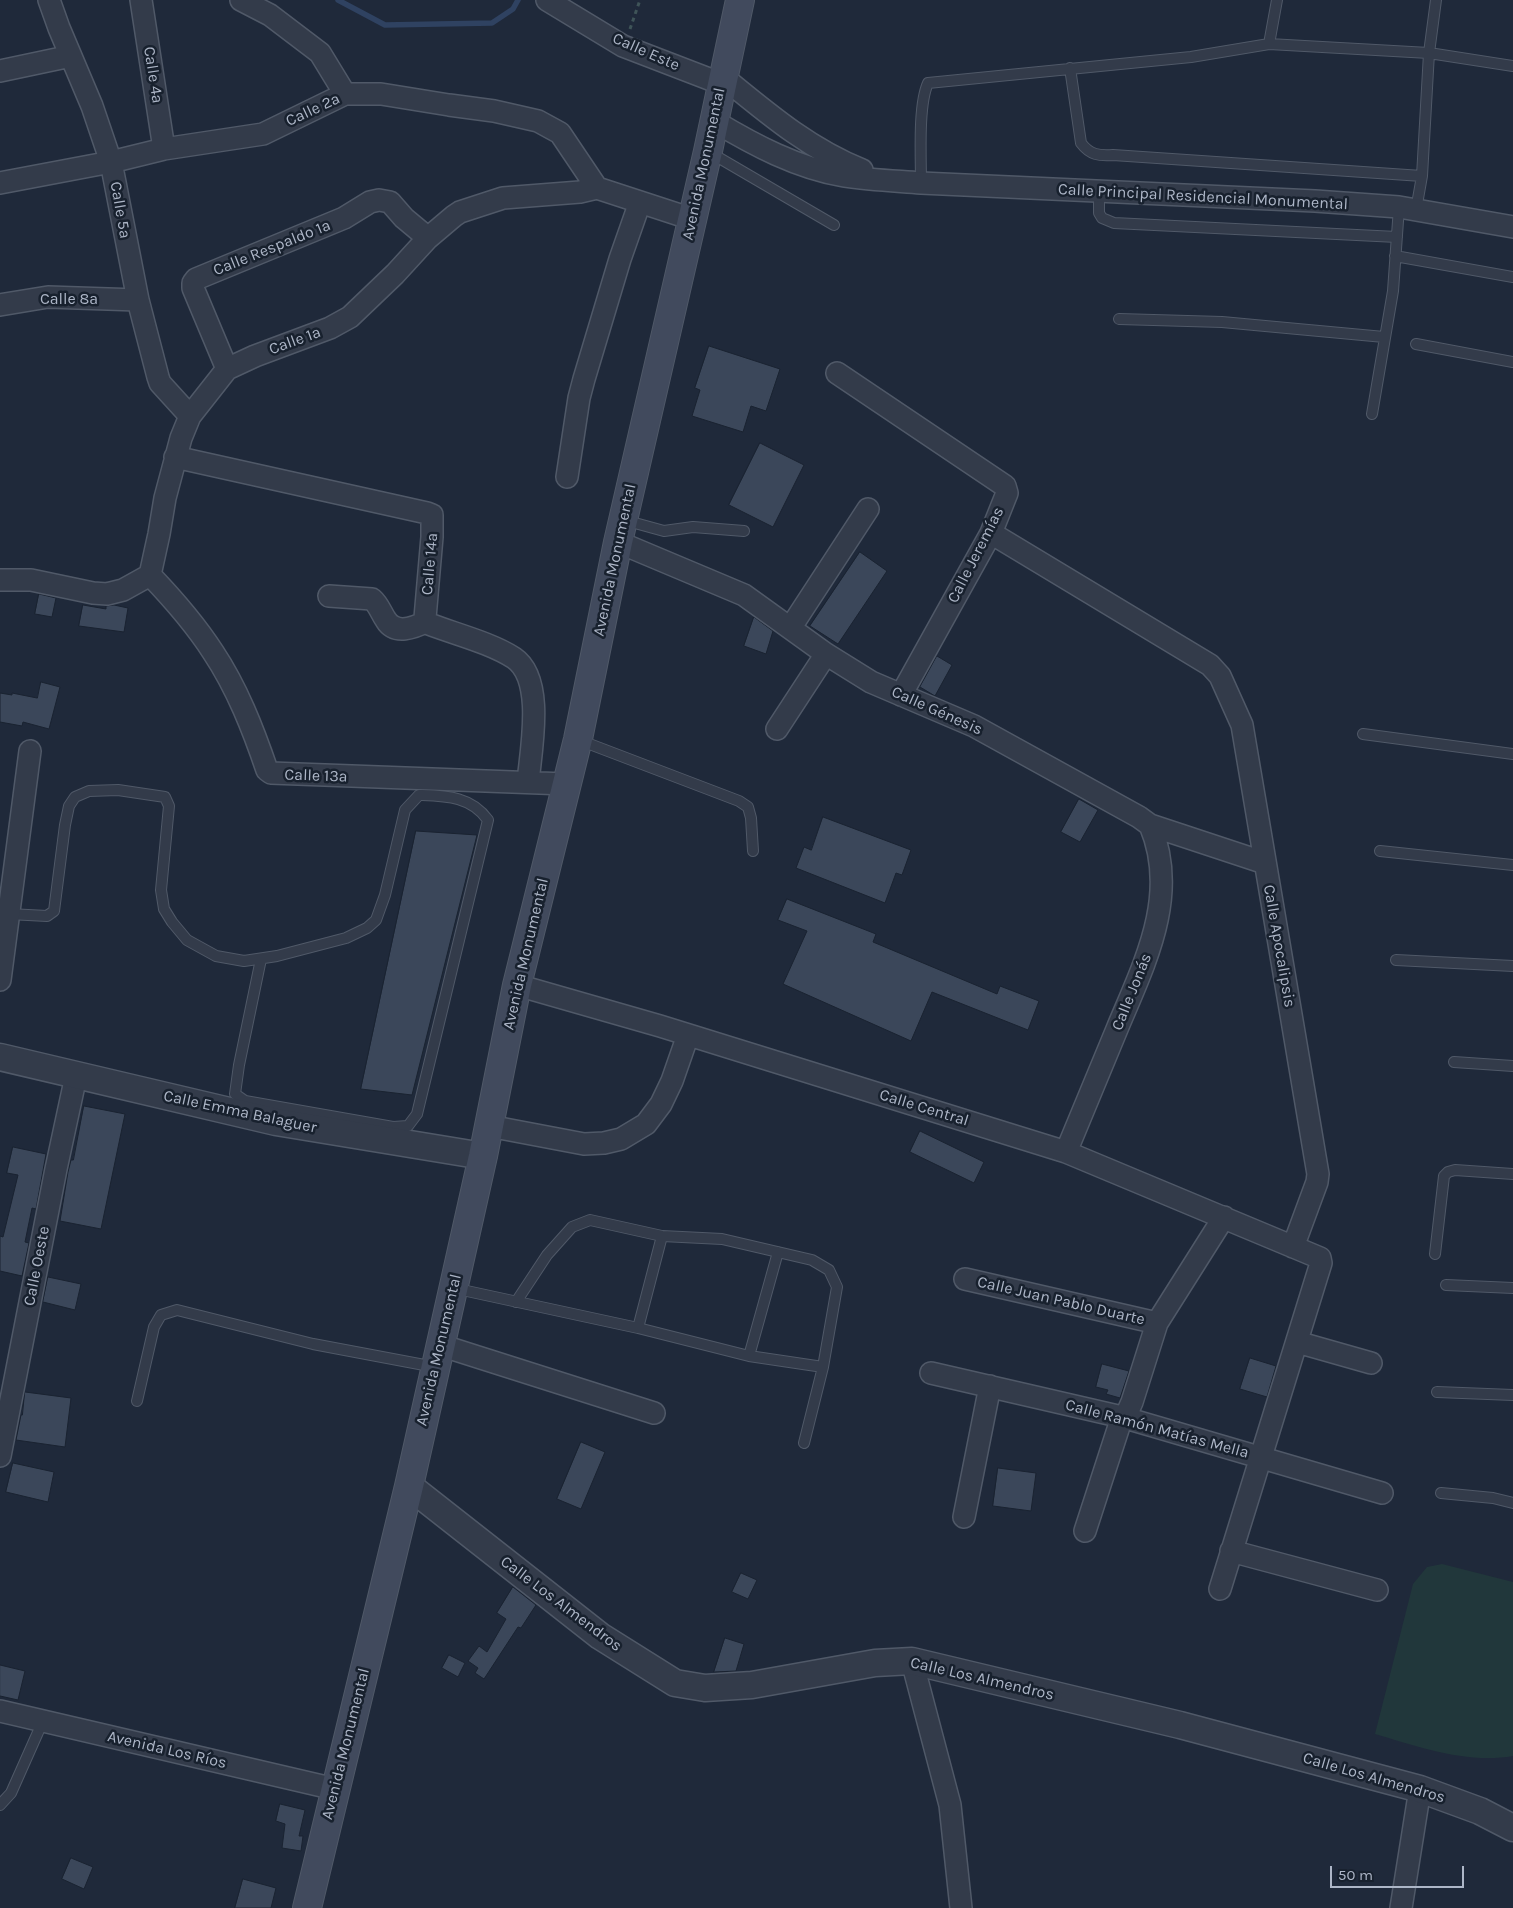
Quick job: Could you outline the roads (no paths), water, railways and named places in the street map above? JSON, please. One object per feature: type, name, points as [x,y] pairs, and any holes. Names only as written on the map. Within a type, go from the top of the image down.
[{"type":"main road","name":"Avenida Monumental","points":[[307,1908],[438,1356],[483,1156],[517,985],[578,739],[620,531],[708,152],[740,0]]},
{"type":"street","name":"Calle 5a","points":[[49,0],[92,106],[111,162],[138,300],[160,383],[190,416]]},
{"type":"street","name":"Calle 4a","points":[[141,0],[164,149]]},
{"type":"street","points":[[240,0],[270,15],[320,53],[345,94]]},
{"type":"street","name":"Calle Este","points":[[547,0],[623,46],[722,81]]},
{"type":"street","points":[[0,71],[72,56]]},
{"type":"street","name":"Calle Principal Residencial Monumental","points":[[722,81],[820,151],[847,164],[891,180]]},
{"type":"street","name":"Calle 2a","points":[[0,183],[111,162],[164,149],[263,134],[345,94],[381,94],[494,110],[538,121],[560,133],[597,188]]},
{"type":"street","name":"Calle Principal Residencial Monumental","points":[[714,121],[770,152],[843,176],[921,183],[1315,201],[1408,208],[1513,227]]},
{"type":"street","points":[[770,152],[786,128]]},
{"type":"street","name":"Calle 1a","points":[[150,575],[175,458],[190,416],[227,369],[255,356],[330,328],[350,317],[395,274],[428,238],[460,212],[503,198],[597,188],[692,219]]},
{"type":"street","name":"Calle Respaldo 1a","points":[[227,369],[193,288],[193,283],[196,279],[344,218],[370,202],[379,200],[390,202],[404,218],[428,238]]},
{"type":"street","points":[[568,477],[579,398],[620,259],[640,202]]},
{"type":"street","name":"Calle 8a","points":[[0,305],[26,300],[65,297],[138,300]]},
{"type":"street","name":"Calle Jeremías","points":[[837,373],[1005,486],[1006,493],[991,533],[901,694]]},
{"type":"street","name":"Calle 14a","points":[[175,458],[432,515],[425,618],[427,621]]},
{"type":"street","points":[[791,627],[868,509]]},
{"type":"street","name":"Calle Génesis","points":[[620,531],[744,595],[826,654],[871,682],[974,726],[1139,817],[1150,825],[1265,863]]},
{"type":"street","name":"Calle Apocalipsis","points":[[991,533],[1210,665],[1220,676],[1242,725],[1318,1174],[1317,1182],[1293,1247]]},
{"type":"street","points":[[0,580],[30,580],[93,593],[107,594],[123,590],[150,575]]},
{"type":"street","name":"Calle 13a","points":[[150,575],[181,608],[214,653],[242,704],[267,770],[271,773],[566,784]]},
{"type":"street","points":[[329,596],[372,599],[386,622],[400,629],[415,627],[427,621],[515,659],[526,671],[534,701],[528,782]]},
{"type":"street","points":[[777,729],[826,654]]},
{"type":"street","points":[[0,980],[30,751]]},
{"type":"street","name":"Calle Jonás","points":[[1066,1152],[1135,987],[1156,928],[1161,872],[1158,844],[1150,825]]},
{"type":"street","name":"Calle Central","points":[[517,985],[688,1035],[1066,1152],[1320,1258],[1321,1263],[1297,1342]]},
{"type":"street","points":[[489,1126],[584,1144],[604,1143],[620,1138],[646,1124],[661,1104],[672,1081],[688,1035]]},
{"type":"street","name":"Calle Emma Balaguer","points":[[0,1057],[276,1122],[483,1156]]},
{"type":"street","name":"Calle Oeste","points":[[0,1456],[76,1076]]},
{"type":"street","points":[[1084,1531],[1122,1417],[1128,1411],[1132,1402],[1157,1322],[1224,1217]]},
{"type":"street","name":"Calle Juan Pablo Duarte","points":[[966,1279],[1157,1322]]},
{"type":"street","points":[[1220,1589],[1297,1342],[1371,1363]]},
{"type":"street","points":[[438,1356],[654,1413]]},
{"type":"street","name":"Calle Ramón Matías Mella","points":[[931,1373],[1122,1417],[1382,1493]]},
{"type":"street","points":[[964,1517],[990,1386]]},
{"type":"street","name":"Calle Los Almendros","points":[[408,1486],[600,1636],[675,1683],[705,1688],[752,1685],[875,1663],[912,1661],[1180,1725],[1420,1789],[1480,1811],[1513,1828]]},
{"type":"street","points":[[1231,1551],[1377,1590]]},
{"type":"street","points":[[912,1661],[950,1805],[961,1908]]},
{"type":"street","name":"Avenida Los Ríos","points":[[0,1711],[335,1789]]},
{"type":"street","points":[[1401,1908],[1420,1789]]},
{"type":"lane","points":[[1269,44],[1276,0]]},
{"type":"lane","points":[[1372,414],[1393,291],[1397,237],[1422,176],[1429,53],[1436,0]]},
{"type":"lane","points":[[921,183],[922,105],[928,83],[1190,57],[1269,44],[1429,53],[1513,66]]},
{"type":"lane","points":[[1070,68],[1081,143],[1087,151],[1097,156],[1113,155],[1422,176]]},
{"type":"lane","points":[[708,152],[834,225]]},
{"type":"lane","points":[[1099,192],[1099,213],[1102,218],[1114,223],[1397,237]]},
{"type":"lane","points":[[1396,256],[1513,277]]},
{"type":"lane","points":[[1119,319],[1222,322],[1384,338]]},
{"type":"lane","points":[[1416,344],[1513,362]]},
{"type":"lane","points":[[620,531],[664,531],[693,527],[744,531]]},
{"type":"lane","points":[[1362,734],[1513,754]]},
{"type":"lane","points":[[578,739],[739,801],[748,807],[751,818],[753,851]]},
{"type":"lane","points":[[9,914],[47,916],[54,911],[69,806],[76,797],[89,791],[118,790],[165,797],[169,806],[161,890],[164,909],[187,940],[216,956],[244,961],[261,959],[346,938],[367,928],[376,920],[385,895],[405,810],[419,795],[451,796],[480,809],[488,820],[416,1114],[408,1126],[393,1128],[245,1101],[235,1094],[239,1065],[261,959]]},
{"type":"lane","points":[[1380,851],[1513,865]]},
{"type":"lane","points":[[1396,960],[1513,966]]},
{"type":"lane","points":[[1454,1062],[1513,1066]]},
{"type":"lane","points":[[1435,1254],[1444,1176],[1448,1172],[1455,1170],[1513,1174]]},
{"type":"lane","points":[[516,1302],[547,1255],[572,1227],[590,1220],[662,1236],[722,1239],[812,1260],[830,1270],[837,1288],[823,1368],[804,1443]]},
{"type":"lane","points":[[638,1328],[662,1236]]},
{"type":"lane","points":[[749,1356],[778,1252]]},
{"type":"lane","points":[[1446,1285],[1513,1288]]},
{"type":"lane","points":[[453,1288],[638,1328],[749,1356],[823,1368]]},
{"type":"lane","points":[[137,1401],[154,1327],[161,1315],[177,1310],[312,1344],[438,1356]]},
{"type":"lane","points":[[1437,1392],[1513,1395]]},
{"type":"lane","points":[[1441,1493],[1493,1498],[1513,1503]]},
{"type":"lane","points":[[0,1805],[11,1793],[44,1721]]},
{"type":"waterway","points":[[338,0],[385,25],[492,23],[513,9],[518,0]]}]
